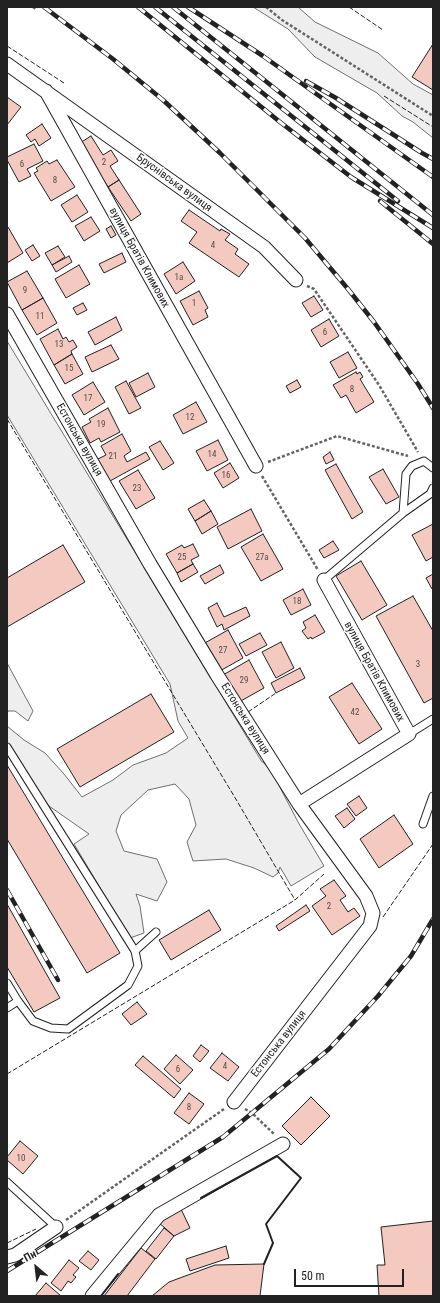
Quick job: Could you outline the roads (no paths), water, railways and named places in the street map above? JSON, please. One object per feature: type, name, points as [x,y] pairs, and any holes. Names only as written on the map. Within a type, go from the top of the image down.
[{"type":"street","name":"вулиця Братів Климових","points":[[7,64],[46,91],[256,466]]},
{"type":"street","name":"Бруснівська вулиця","points":[[46,91],[264,247],[296,280]]},
{"type":"street","name":"Естонська вулиця","points":[[7,314],[150,564],[217,675],[299,804],[366,896],[373,913],[370,926],[234,1102]]},
{"type":"street","name":"вулиця Братів Климових","points":[[299,804],[408,734],[324,580]]},
{"type":"street","points":[[92,1296],[159,1215],[284,1144]]},
{"type":"street","points":[[7,1257],[16,1255],[56,1227]]},
{"type":"lane","points":[[403,513],[406,474],[412,466],[424,461],[433,468]]},
{"type":"lane","points":[[324,580],[403,513],[430,494],[433,488]]},
{"type":"lane","points":[[408,734],[433,719]]},
{"type":"lane","points":[[7,747],[135,951],[138,966],[128,985],[68,1029],[51,1028],[33,1021],[7,983]]},
{"type":"lane","points":[[423,824],[433,796]]},
{"type":"lane","points":[[135,951],[156,932]]},
{"type":"lane","points":[[7,1008],[18,1001]]},
{"type":"lane","points":[[7,1182],[56,1227]]},
{"type":"railway","points":[[44,7],[113,59],[163,100],[220,153],[305,238],[374,322],[418,384],[433,408]]},
{"type":"railway","points":[[138,7],[280,122],[351,177],[433,228]]},
{"type":"railway","points":[[155,7],[398,201]]},
{"type":"railway","points":[[173,7],[433,215]]},
{"type":"railway","points":[[188,7],[263,56],[433,177]]},
{"type":"railway","points":[[306,81],[336,98],[433,159]]},
{"type":"railway","points":[[380,201],[433,244]]},
{"type":"railway","points":[[7,890],[58,980]]},
{"type":"railway","points":[[7,1271],[223,1137],[329,1049],[378,996],[411,956],[433,919]]}]
